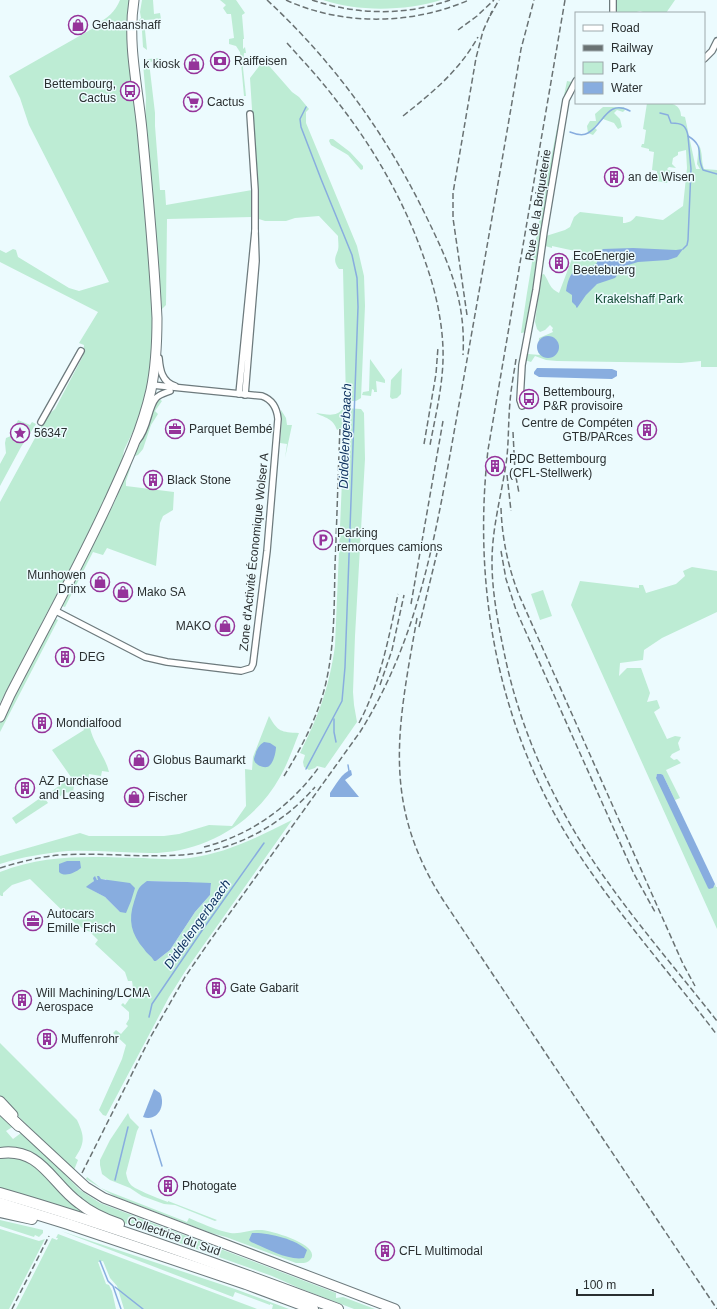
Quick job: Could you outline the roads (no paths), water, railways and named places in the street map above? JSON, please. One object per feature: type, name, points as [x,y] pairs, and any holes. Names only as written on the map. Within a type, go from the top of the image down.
[{"type":"highway","points":[[0,1107],[19,1126]]},
{"type":"highway","points":[[0,1152],[15,1153],[34,1160],[51,1173],[68,1195],[93,1212],[110,1221],[240,1272]]},
{"type":"highway","name":"Collectrice du Sud","points":[[0,1193],[94,1222],[240,1272],[337,1309]]},
{"type":"highway","name":"Collectrice du Sud","points":[[0,1203],[246,1284],[313,1309]]},
{"type":"highway","points":[[0,1212],[104,1236]]},
{"type":"main road","points":[[135,2],[135,42],[138,48],[142,99],[142,128]]},
{"type":"main road","points":[[0,718],[10,695],[89,544],[133,446],[142,422],[152,386],[157,346],[157,304],[142,128],[134,58],[132,28],[135,2]]},
{"type":"main road","points":[[0,711],[10,695]]},
{"type":"main road","points":[[0,1101],[33,1137],[86,1187],[104,1198],[396,1309]]},
{"type":"main road","points":[[19,1126],[33,1137]]},
{"type":"street","points":[[613,0],[613,12]]},
{"type":"street","points":[[705,58],[715,51],[717,41]]},
{"type":"street","name":"Rue de la Briqueterie","points":[[522,406],[520,400],[522,365],[536,290],[566,100],[575,83]]},
{"type":"street","points":[[241,393],[256,261],[255,190],[250,114]]},
{"type":"street","points":[[152,386],[170,391],[245,398],[241,393],[170,384],[160,371],[157,346]]},
{"type":"street","points":[[41,422],[81,351]]},
{"type":"street","name":"Zone d'Activité Économique Wolser A","points":[[54,610],[145,656],[166,662],[241,672],[251,668],[253,664],[266,551],[278,419],[277,410],[268,398],[262,396],[152,386]]},
{"type":"street","points":[[133,446],[143,434],[153,403],[160,395],[170,391]]},
{"type":"water","points":[[603,249],[683,249],[677,257],[668,260],[638,262],[625,266],[615,278],[597,284],[586,295],[577,308],[572,302],[572,295],[566,291],[568,282],[574,272],[586,269],[597,263],[597,255]]},
{"type":"water","points":[[548,336],[556,339],[559,347],[556,355],[548,358],[540,355],[537,347],[540,339]]},
{"type":"water","points":[[537,368],[612,369],[617,371],[617,376],[612,379],[539,377],[534,374]]},
{"type":"water","points":[[264,742],[270,743],[276,747],[272,762],[267,767],[263,767],[254,761],[258,748]]},
{"type":"water","points":[[351,770],[352,775],[345,780],[359,797],[330,797],[330,793],[339,780],[345,773]]},
{"type":"water","points":[[657,774],[663,775],[715,884],[713,888],[708,888],[656,778]]},
{"type":"water","points":[[67,861],[80,861],[81,868],[70,874],[61,874],[59,872],[59,864]]},
{"type":"water","points":[[95,876],[97,880],[97,876],[99,876],[101,879],[130,883],[135,888],[126,913],[120,912],[105,897],[86,887],[94,881],[93,878]]},
{"type":"water","points":[[147,881],[211,883],[210,895],[195,912],[170,950],[156,961],[154,961],[145,951],[136,938],[131,921],[132,909],[137,892]]},
{"type":"water","points":[[154,1089],[160,1093],[162,1098],[161,1107],[157,1115],[148,1118],[143,1117]]},
{"type":"water","points":[[252,1233],[273,1235],[296,1243],[307,1250],[304,1258],[291,1258],[284,1256],[251,1242],[249,1240]]},
{"type":"waterway","name":"Diddelengerbaach","points":[[306,107],[300,119],[301,127],[352,255],[357,278],[358,307],[345,667],[342,701],[306,769]]},
{"type":"waterway","points":[[570,132],[581,135],[588,133],[606,114],[616,108],[622,108],[630,111]]},
{"type":"waterway","points":[[660,113],[668,115],[671,123],[678,123],[685,127],[688,136],[699,147],[703,170],[717,174]]},
{"type":"waterway","points":[[683,249],[687,245],[688,240],[691,169],[688,136]]},
{"type":"waterway","points":[[334,719],[336,742]]},
{"type":"waterway","points":[[348,765],[349,771]]},
{"type":"waterway","name":"Diddelengerbaach","points":[[149,1017],[152,1004],[264,843]]},
{"type":"waterway","name":"Diddelengerbaach","points":[[115,1180],[128,1127]]},
{"type":"waterway","points":[[151,1130],[162,1166]]},
{"type":"waterway","name":"Diddelengerbaach","points":[[100,1261],[108,1281],[113,1286],[121,1309]]},
{"type":"waterway","points":[[115,1287],[143,1309]]},
{"type":"railway","points":[[267,0],[291,23],[336,73],[375,127],[410,184],[441,249],[454,282],[462,317],[463,355]]},
{"type":"railway","points":[[286,0],[330,14],[353,18],[377,19],[401,18],[424,14],[469,0]]},
{"type":"railway","points":[[312,0],[346,9],[381,12],[416,9],[450,0]]},
{"type":"railway","points":[[458,30],[477,16],[494,0]]},
{"type":"railway","points":[[490,16],[499,0]]},
{"type":"railway","points":[[82,1173],[150,1038],[185,977],[360,732],[382,692],[401,651],[428,565],[446,477],[521,49],[534,0]]},
{"type":"railway","points":[[565,0],[488,450],[484,503],[484,556],[489,608],[497,659],[511,710],[528,759],[551,807],[594,877],[628,923],[717,1035]]},
{"type":"railway","points":[[467,315],[453,218],[453,193],[476,58],[483,31],[492,11]]},
{"type":"railway","points":[[403,116],[454,71],[471,49],[478,37]]},
{"type":"railway","points":[[287,43],[350,118],[376,156],[408,218],[425,261],[437,304],[443,349],[441,385],[430,445]]},
{"type":"railway","points":[[424,444],[436,374],[438,347]]},
{"type":"railway","points":[[516,359],[510,397],[507,456],[495,525],[492,562],[494,596],[498,619],[504,652],[517,703],[535,753],[557,801],[584,847],[631,914],[717,1021]]},
{"type":"railway","points":[[411,604],[443,421]]},
{"type":"railway","points":[[284,776],[311,726],[323,694],[330,662],[334,614],[340,428]]},
{"type":"railway","points":[[513,432],[515,472],[519,493]]},
{"type":"railway","points":[[507,475],[511,511]]},
{"type":"railway","points":[[501,508],[506,552],[519,595],[683,964],[695,986]]},
{"type":"railway","points":[[501,551],[506,579],[516,610],[634,874],[655,912]]},
{"type":"railway","points":[[419,627],[437,553]]},
{"type":"railway","points":[[359,723],[373,692],[378,676],[398,594]]},
{"type":"railway","points":[[380,685],[392,650],[404,595]]},
{"type":"railway","points":[[417,618],[404,695],[400,730],[400,764],[403,798],[411,832],[424,867],[445,903],[717,1309]]},
{"type":"railway","points":[[204,847],[238,835],[269,817],[296,794],[319,767]]},
{"type":"railway","points":[[0,868],[29,860],[59,855],[90,854],[166,856],[200,853],[219,849],[255,834],[271,825],[287,814],[315,787]]},
{"type":"railway","points":[[12,1309],[49,1236]]},
{"type":"place","name":"Gehaanshaff","points":[[78,25]]},
{"type":"place","name":"Raiffeisen","points":[[220,61]]},
{"type":"place","name":"k kiosk","points":[[194,64]]},
{"type":"place","name":"Bettembourg, Cactus","points":[[130,91]]},
{"type":"place","name":"Cactus","points":[[193,102]]},
{"type":"place","name":"an de Wisen","points":[[614,177]]},
{"type":"place","name":"EcoEnergie Beetebuerg","points":[[559,263]]},
{"type":"place","name":"Bettembourg, P&R provisoire","points":[[529,399]]},
{"type":"place","name":"Parquet Bembé","points":[[175,429]]},
{"type":"place","name":"Centre de Compéten GTB/PARces","points":[[647,430]]},
{"type":"place","name":"56347","points":[[20,433]]},
{"type":"place","name":"PDC Bettembourg (CFL-Stellwerk)","points":[[495,466]]},
{"type":"place","name":"Black Stone","points":[[153,480]]},
{"type":"place","name":"Parking remorques camions","points":[[323,540]]},
{"type":"place","name":"Munhowen Drinx","points":[[100,582]]},
{"type":"place","name":"Mako SA","points":[[123,592]]},
{"type":"place","name":"MAKO","points":[[225,626]]},
{"type":"place","name":"DEG","points":[[65,657]]},
{"type":"place","name":"Mondialfood","points":[[42,723]]},
{"type":"place","name":"Globus Baumarkt","points":[[139,760]]},
{"type":"place","name":"AZ Purchase and Leasing","points":[[25,788]]},
{"type":"place","name":"Fischer","points":[[134,797]]},
{"type":"place","name":"Autocars Emille Frisch","points":[[33,921]]},
{"type":"place","name":"Gate Gabarit","points":[[216,988]]},
{"type":"place","name":"Will Machining/LCMA Aerospace","points":[[22,1000]]},
{"type":"place","name":"Muffenrohr","points":[[47,1039]]},
{"type":"place","name":"Photogate","points":[[168,1186]]},
{"type":"place","name":"CFL Multimodal","points":[[385,1251]]},
{"type":"park label","name":"Krakelshaff Park","points":[[639,299]]}]
